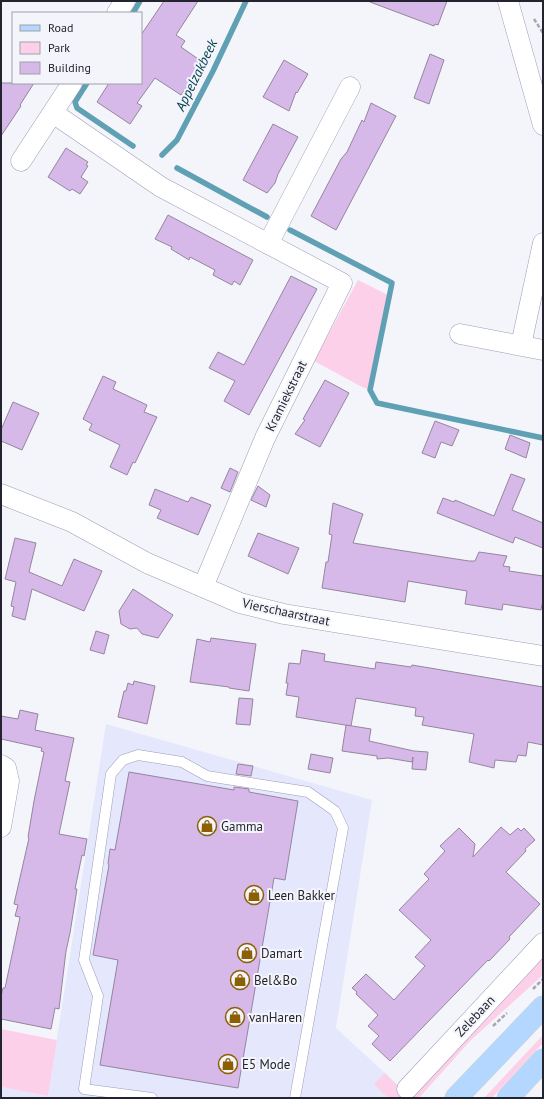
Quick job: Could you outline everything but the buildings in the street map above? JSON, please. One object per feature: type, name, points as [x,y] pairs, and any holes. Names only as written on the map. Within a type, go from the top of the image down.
[{"type":"main road","points":[[456,1098],[543,1007]]},
{"type":"main road","points":[[508,1098],[543,1060]]},
{"type":"street","points":[[118,12],[125,1]]},
{"type":"street","points":[[508,1],[543,126]]},
{"type":"street","points":[[21,162],[71,84]]},
{"type":"street","points":[[268,244],[350,87]]},
{"type":"street","name":"Kramiekstraat","points":[[53,112],[161,187],[342,283],[265,438],[203,587]]},
{"type":"street","points":[[521,345],[543,243]]},
{"type":"street","points":[[460,334],[543,350]]},
{"type":"street","name":"Vierschaarstraat","points":[[1,494],[72,522],[147,563],[240,603],[284,614],[543,656]]},
{"type":"street","points":[[1,765],[6,768],[9,781],[1,827]]},
{"type":"street","name":"Zelebaan","points":[[407,1089],[543,943]]},
{"type":"lane","points":[[148,1098],[84,1089],[98,996],[84,960],[111,774],[124,760],[138,755],[182,762],[207,776],[308,792],[335,811],[342,828],[295,1098]]},
{"type":"shaded area","points":[[106,724],[372,800],[336,1028],[412,1098],[1,1098],[1,1087],[48,1096]]},
{"type":"green space","points":[[358,280],[390,296],[370,390],[314,361]]},
{"type":"green space","points":[[543,954],[543,975],[470,1041],[419,1098],[388,1098],[374,1084],[385,1073],[406,1094]]},
{"type":"green space","points":[[1,1029],[57,1040],[48,1096],[1,1087]]},
{"type":"green space","points":[[543,1035],[543,1043],[492,1098],[484,1098]]},
{"type":"waterway","points":[[134,12],[140,1]]},
{"type":"waterway","name":"Appelzakbeek","points":[[162,155],[177,140],[213,71],[246,1]]},
{"type":"waterway","points":[[86,84],[75,102],[77,108],[133,146]]},
{"type":"waterway","name":"Appelzakbeek","points":[[177,168],[267,217]]},
{"type":"waterway","points":[[290,230],[392,283],[370,390],[377,403],[543,438]]},
{"type":"place","name":"Gamma","points":[[207,826]]},
{"type":"place","name":"Leen Bakker","points":[[254,895]]},
{"type":"place","name":"Damart","points":[[247,953]]},
{"type":"place","name":"Bel&Bo","points":[[240,980]]},
{"type":"place","name":"vanHaren","points":[[235,1017]]},
{"type":"place","name":"E5 Mode","points":[[228,1064]]}]
